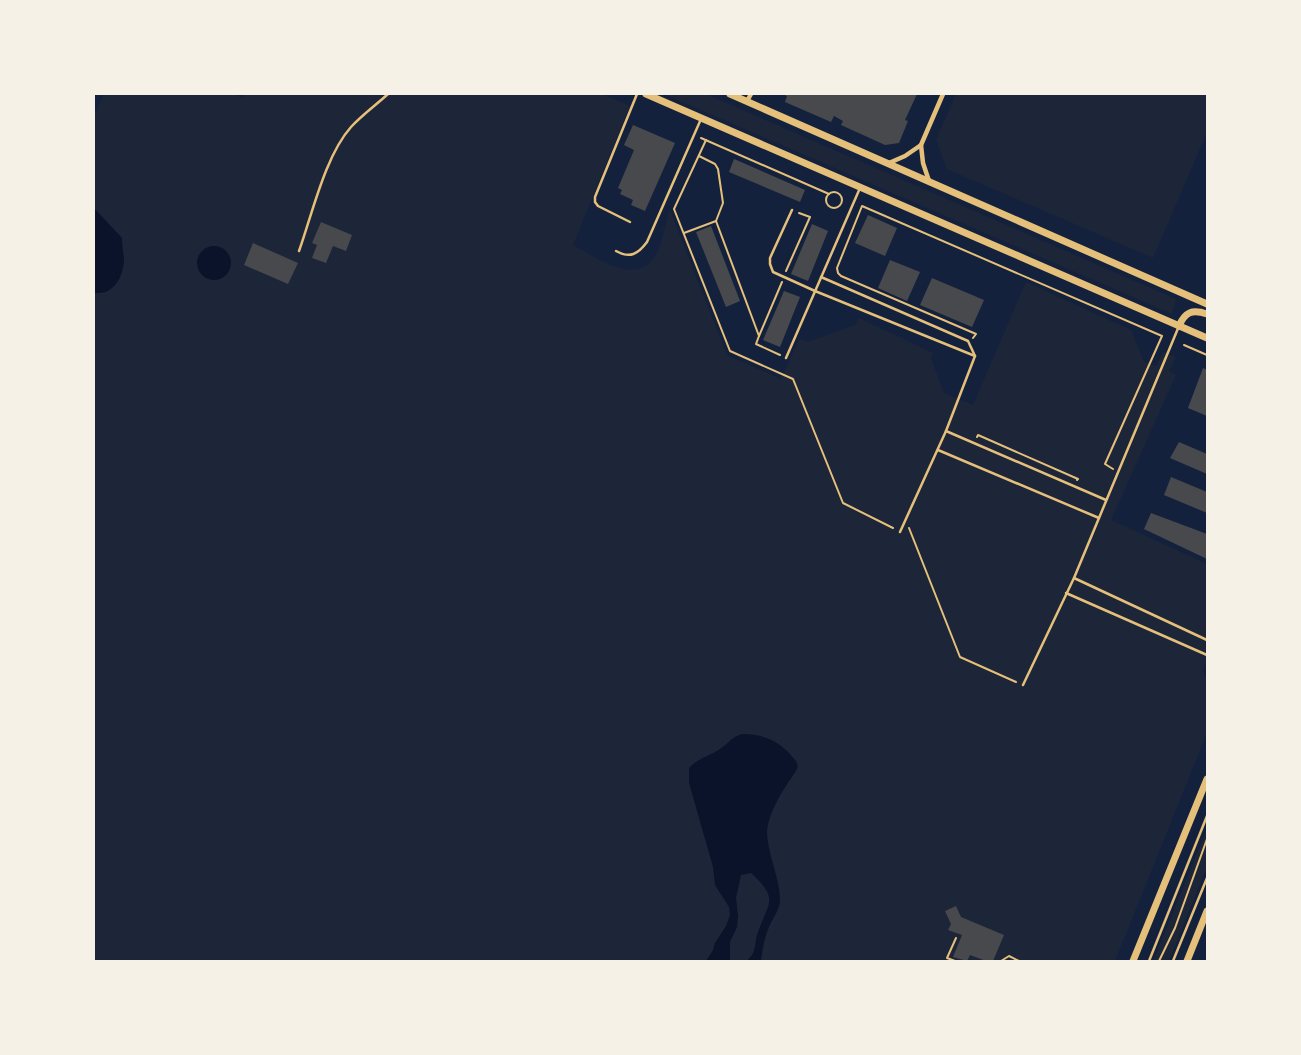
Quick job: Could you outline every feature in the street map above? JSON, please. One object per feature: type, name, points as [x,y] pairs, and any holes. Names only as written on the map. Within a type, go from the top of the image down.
[{"type":"main road","points":[[646,94],[1199,335],[1207,336]]},
{"type":"main road","points":[[730,94],[1207,304]]},
{"type":"main road","points":[[1179,326],[1183,316],[1187,313],[1198,311],[1207,314]]},
{"type":"main road","points":[[1133,961],[1207,779]]},
{"type":"main road","points":[[1187,961],[1207,911]]},
{"type":"street","points":[[748,101],[751,94]]},
{"type":"street","points":[[929,181],[923,163],[921,145],[943,94]]},
{"type":"street","points":[[889,163],[905,156],[921,145]]},
{"type":"lane","points":[[299,252],[328,165],[338,147],[350,128],[388,94]]},
{"type":"lane","points":[[630,222],[598,206],[595,202],[595,197],[638,94]]},
{"type":"lane","points":[[616,251],[625,256],[631,255],[640,250],[647,242],[702,118]]},
{"type":"lane","points":[[786,358],[860,187]]},
{"type":"lane","points":[[792,210],[770,258],[770,264],[774,272],[815,291],[975,356]]},
{"type":"lane","points":[[821,277],[968,341],[975,356],[938,450],[900,532]]},
{"type":"lane","points":[[1023,685],[1074,578],[1179,326]]},
{"type":"lane","points":[[946,431],[1106,500]]},
{"type":"lane","points":[[938,450],[1099,518]]},
{"type":"lane","points":[[1074,578],[1207,640]]},
{"type":"lane","points":[[1066,593],[1207,655]]},
{"type":"lane","points":[[1149,961],[1207,816]]},
{"type":"lane","points":[[1173,961],[1207,878]]},
{"type":"path","points":[[694,135],[829,194],[837,192],[841,195],[842,203],[839,207],[831,208],[828,205],[827,197],[829,194]]},
{"type":"path","points":[[706,140],[674,209],[730,351],[793,379],[843,503],[900,532]]},
{"type":"path","points":[[698,156],[716,164],[718,169],[722,203],[716,221],[759,336]]},
{"type":"path","points":[[970,345],[976,334],[841,276],[838,273],[838,268],[862,206],[1162,336],[1105,464],[1118,472]]},
{"type":"path","points":[[786,358],[756,344],[810,217],[792,210]]},
{"type":"path","points":[[684,233],[716,221]]},
{"type":"path","points":[[1184,345],[1207,355]]},
{"type":"path","points":[[906,519],[960,657],[1023,685]]},
{"type":"path","points":[[1159,961],[1175,928],[1207,839]]},
{"type":"path","points":[[955,961],[947,958],[956,938]]},
{"type":"path","points":[[1001,961],[1008,956],[1020,961]]},
{"type":"shaded area","points":[[104,94],[233,94],[243,98],[245,94],[602,94],[630,106],[573,245],[616,267],[627,270],[638,269],[648,265],[656,255],[670,210],[727,355],[781,379],[799,339],[808,342],[855,325],[859,318],[933,353],[931,358],[944,393],[973,405],[1026,282],[1131,330],[1144,362],[1156,366],[1163,352],[1176,357],[1169,371],[1176,375],[1111,520],[1207,564],[1207,660],[1203,670],[1207,682],[1207,733],[1115,961],[94,961],[94,116]]},
{"type":"shaded area","points":[[664,94],[706,94],[1176,299],[1172,314]]},
{"type":"shaded area","points":[[956,94],[1207,94],[1207,137],[1205,137],[1153,258],[947,169],[936,140]]},
{"type":"shaded area","points":[[94,208],[122,238],[124,258],[122,273],[117,282],[111,289],[101,293],[94,293]]},
{"type":"shaded area","points":[[214,246],[221,247],[226,251],[230,256],[230,270],[226,275],[221,279],[214,280],[207,279],[202,275],[198,270],[197,263],[198,256],[202,251],[207,247]]},
{"type":"shaded area","points":[[743,734],[757,735],[774,742],[790,754],[797,765],[796,770],[775,805],[767,832],[780,903],[766,935],[761,960],[747,961],[752,956],[769,901],[765,889],[751,873],[741,875],[736,898],[737,927],[730,942],[730,961],[706,961],[726,926],[730,915],[729,907],[715,885],[713,867],[689,783],[689,768],[720,749],[733,738]]},
{"type":"shaded area","points":[[1207,829],[1207,867],[1169,961],[1153,961]]},
{"type":"building","points":[[782,94],[917,94],[905,120],[908,121],[899,143],[885,145],[841,125],[843,121],[834,116],[831,122],[785,102],[787,96]]},
{"type":"building","points":[[633,125],[675,143],[645,211],[631,205],[633,200],[620,194],[622,190],[618,188],[634,150],[624,145]]},
{"type":"building","points":[[734,159],[805,190],[800,202],[729,172]]},
{"type":"building","points":[[868,215],[897,228],[885,256],[855,243]]},
{"type":"building","points":[[321,222],[352,235],[346,251],[333,246],[326,263],[312,258],[317,245],[312,243]]},
{"type":"building","points":[[812,224],[828,231],[808,281],[791,274]]},
{"type":"building","points":[[711,226],[740,301],[726,307],[696,232]]},
{"type":"building","points":[[253,243],[298,263],[288,284],[244,265]]},
{"type":"building","points":[[890,260],[920,272],[907,301],[878,288]]},
{"type":"building","points":[[932,278],[984,300],[972,327],[920,305]]},
{"type":"building","points":[[784,291],[800,297],[780,347],[763,340]]},
{"type":"building","points":[[1203,368],[1207,370],[1207,416],[1188,408]]},
{"type":"building","points":[[1179,442],[1207,454],[1207,474],[1170,458]]},
{"type":"building","points":[[1171,477],[1207,492],[1207,513],[1164,495]]},
{"type":"building","points":[[1151,513],[1207,534],[1207,559],[1144,529]]},
{"type":"building","points":[[956,906],[961,917],[1004,935],[993,961],[986,961],[970,955],[967,961],[953,957],[962,935],[948,930],[951,924],[945,911]]}]
